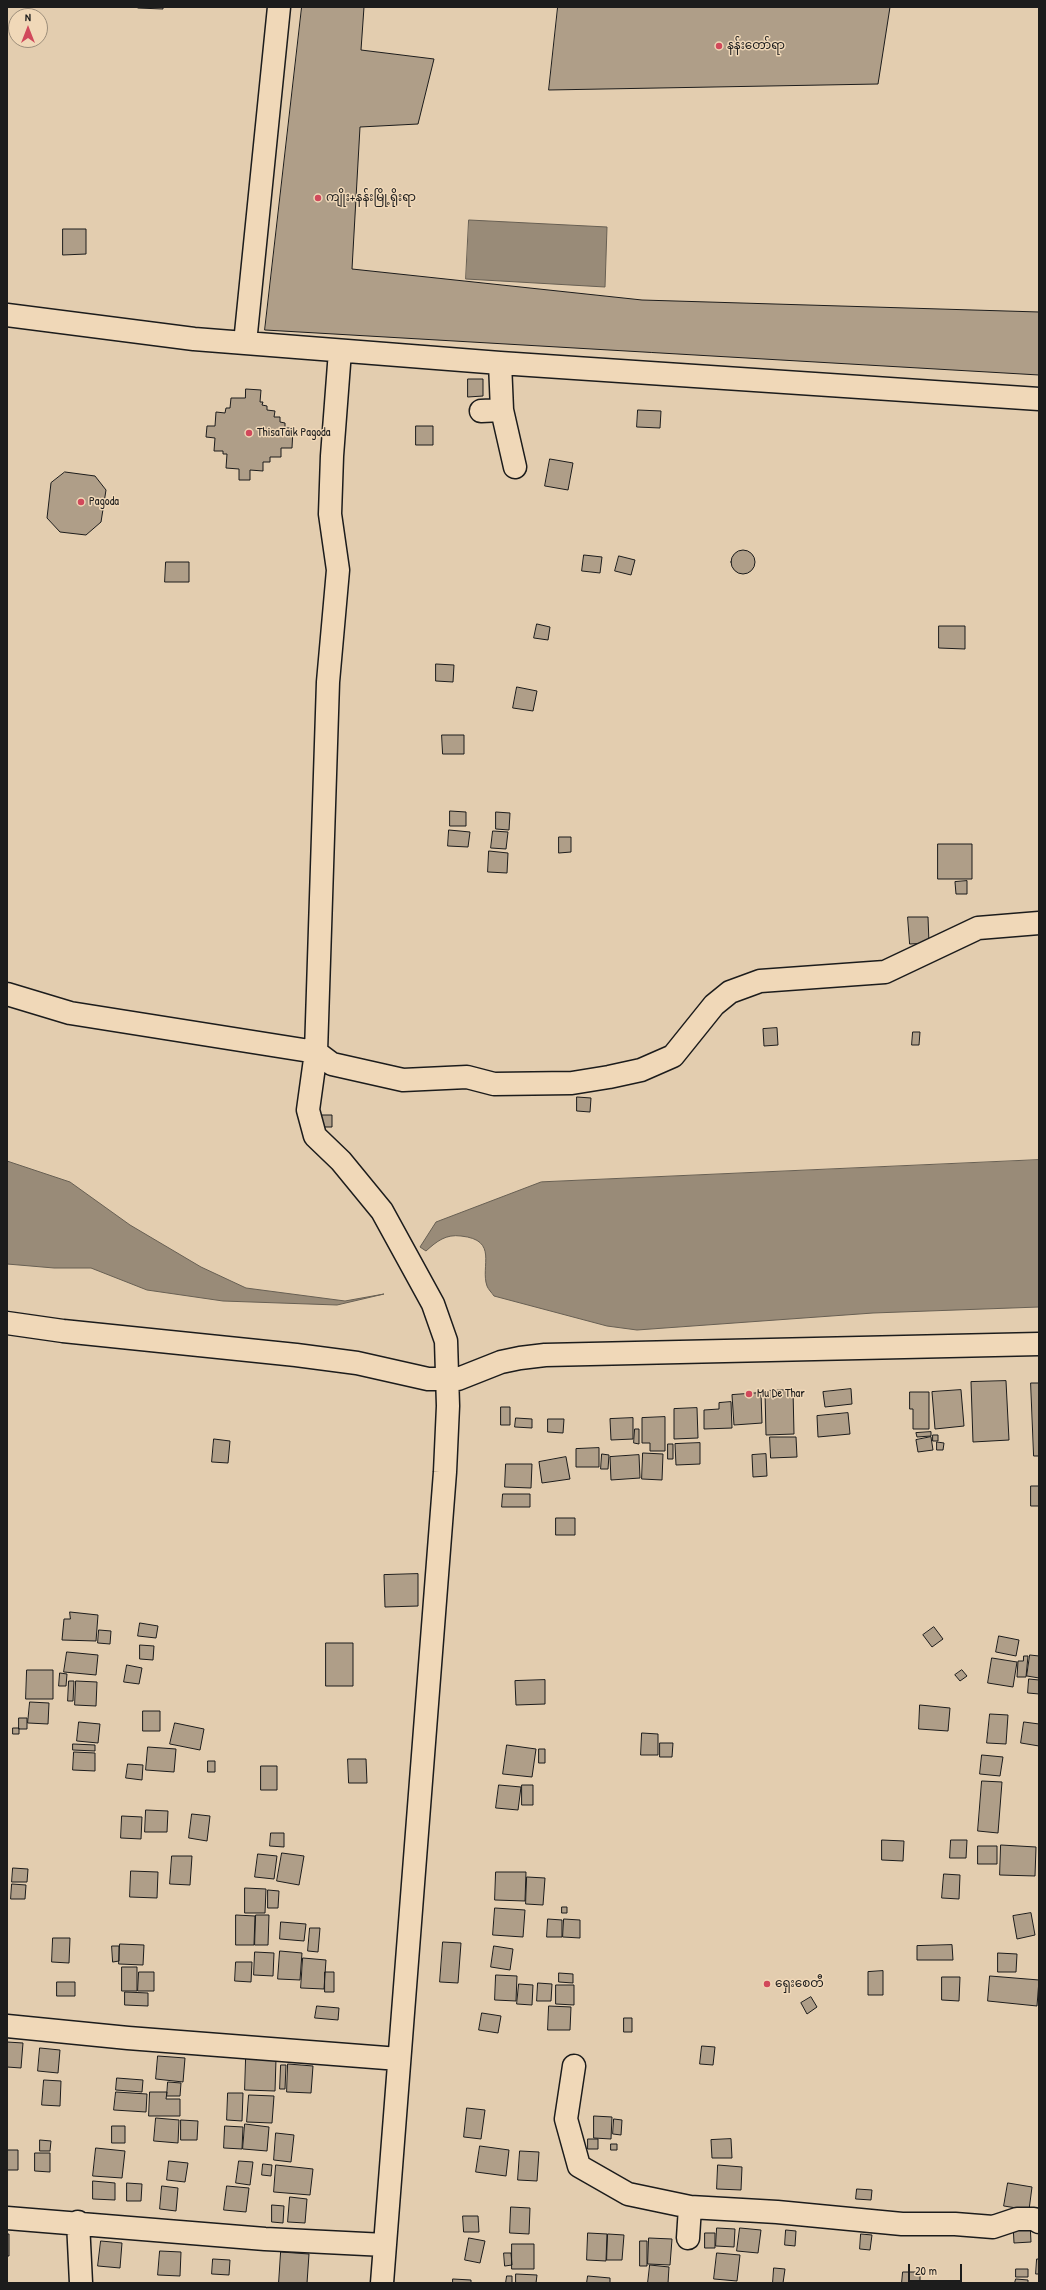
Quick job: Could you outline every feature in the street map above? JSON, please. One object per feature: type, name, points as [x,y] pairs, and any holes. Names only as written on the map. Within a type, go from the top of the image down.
[{"type":"street","points":[[245,343],[279,7]]},
{"type":"street","points":[[7,315],[194,339],[340,351],[1039,399]]},
{"type":"street","points":[[340,351],[332,456],[330,514],[338,570],[328,682],[316,1052],[308,1110],[315,1136],[341,1161],[382,1211],[433,1304],[446,1341],[447,1380],[446,1472],[382,2283]]},
{"type":"street","points":[[500,363],[502,410],[515,467]]},
{"type":"street","points":[[481,411],[502,410]]},
{"type":"street","points":[[7,994],[70,1013],[316,1052],[332,1064],[403,1080],[467,1077],[494,1084],[572,1083],[641,1070],[673,1056],[714,1005],[730,992],[760,981],[885,972],[978,928],[1039,923]]},
{"type":"street","points":[[7,1323],[63,1331],[296,1355],[356,1363],[428,1379],[447,1380],[467,1377],[501,1362],[520,1358],[545,1356],[1039,1344]]},
{"type":"street","points":[[7,2026],[128,2038],[399,2059]]},
{"type":"street","points":[[574,2066],[566,2119],[579,2166],[628,2194],[690,2207],[777,2212],[902,2224],[955,2224],[993,2227],[1017,2219],[1034,2219],[1039,2222]]},
{"type":"street","points":[[688,2238],[690,2207]]},
{"type":"street","points":[[7,2218],[78,2222],[264,2239],[385,2245]]},
{"type":"street","points":[[78,2222],[81,2283]]},
{"type":"shaded area","points":[[469,220],[607,227],[605,287],[466,279]]},
{"type":"shaded area","points":[[1039,1160],[1039,1307],[873,1313],[637,1330],[607,1326],[494,1296],[487,1286],[485,1278],[486,1255],[484,1248],[473,1238],[451,1236],[438,1241],[426,1251],[420,1247],[436,1222],[541,1182]]},
{"type":"shaded area","points":[[7,1161],[70,1182],[130,1225],[201,1267],[246,1288],[345,1301],[384,1294],[337,1305],[223,1301],[147,1290],[91,1268],[54,1268],[7,1264]]},
{"type":"building","points":[[163,7],[163,9],[138,8]]},
{"type":"building","name":"ကျိုး+နန်းမြို့ရိုးရာ","points":[[302,7],[364,7],[361,50],[434,59],[418,124],[360,127],[352,269],[642,300],[1039,312],[1039,375],[265,330]]},
{"type":"building","name":"နန်းတော်ရာ","points":[[558,7],[890,7],[878,84],[549,90]]},
{"type":"building","points":[[63,229],[86,229],[86,254],[63,255]]},
{"type":"building","points":[[468,379],[483,379],[483,396],[468,397]]},
{"type":"building","name":"ThisaTaik Pagoda","points":[[246,389],[261,390],[260,402],[263,402],[262,405],[267,406],[267,410],[275,411],[274,417],[280,417],[280,422],[285,423],[285,428],[293,428],[292,448],[281,448],[281,457],[270,457],[270,462],[263,462],[263,471],[250,470],[250,480],[239,480],[239,469],[226,468],[227,454],[223,454],[223,451],[214,451],[215,438],[206,437],[207,426],[215,426],[216,412],[225,413],[226,408],[230,408],[231,398],[245,398]]},
{"type":"building","points":[[638,410],[661,411],[660,428],[637,427]]},
{"type":"building","points":[[416,426],[433,426],[433,445],[416,445]]},
{"type":"building","points":[[550,459],[573,463],[568,490],[545,486]]},
{"type":"building","points":[[65,472],[95,476],[106,490],[101,522],[86,535],[60,532],[47,518],[51,483]]},
{"type":"building","points":[[743,550],[752,553],[755,562],[752,571],[743,574],[734,571],[731,562],[734,553]]},
{"type":"building","points":[[584,555],[602,557],[600,573],[582,571]]},
{"type":"building","points":[[619,556],[635,560],[631,575],[615,571]]},
{"type":"building","points":[[166,562],[189,562],[189,582],[165,582]]},
{"type":"building","points":[[537,624],[550,627],[548,640],[534,638]]},
{"type":"building","points":[[939,626],[965,626],[965,649],[939,648]]},
{"type":"building","points":[[436,664],[454,665],[453,682],[436,681]]},
{"type":"building","points":[[517,687],[537,691],[533,711],[513,708]]},
{"type":"building","points":[[442,735],[464,735],[464,754],[443,754]]},
{"type":"building","points":[[450,811],[466,812],[466,826],[450,826]]},
{"type":"building","points":[[496,812],[510,813],[509,830],[496,829]]},
{"type":"building","points":[[449,830],[470,832],[468,847],[448,846]]},
{"type":"building","points":[[493,831],[508,832],[506,849],[491,848]]},
{"type":"building","points":[[559,837],[571,837],[571,852],[559,853]]},
{"type":"building","points":[[938,844],[972,844],[972,879],[938,879]]},
{"type":"building","points":[[489,851],[508,853],[507,873],[488,872]]},
{"type":"building","points":[[967,881],[967,894],[956,894],[955,882]]},
{"type":"building","points":[[908,917],[928,917],[929,943],[910,944]]},
{"type":"building","points":[[777,1028],[778,1045],[764,1046],[763,1029]]},
{"type":"building","points":[[913,1032],[920,1032],[919,1045],[912,1045]]},
{"type":"building","points":[[577,1097],[591,1098],[590,1112],[577,1111]]},
{"type":"building","points":[[317,1115],[332,1115],[332,1127],[317,1127]]},
{"type":"building","points":[[1006,1381],[1009,1440],[973,1442],[971,1382]]},
{"type":"building","points":[[1031,1383],[1039,1383],[1039,1456],[1034,1456]]},
{"type":"building","points":[[851,1389],[852,1404],[825,1407],[823,1392]]},
{"type":"building","points":[[793,1390],[794,1434],[766,1435],[765,1391]]},
{"type":"building","points":[[961,1390],[964,1426],[935,1429],[932,1392]]},
{"type":"building","points":[[910,1392],[929,1392],[929,1429],[913,1429],[913,1409],[910,1409]]},
{"type":"building","points":[[761,1393],[762,1423],[734,1425],[732,1395]]},
{"type":"building","points":[[731,1402],[732,1428],[704,1429],[704,1410],[719,1409],[719,1403]]},
{"type":"building","points":[[501,1407],[510,1407],[510,1425],[501,1425]]},
{"type":"building","points":[[697,1408],[698,1438],[674,1439],[674,1409]]},
{"type":"building","points":[[848,1413],[850,1434],[818,1437],[817,1416]]},
{"type":"building","points":[[665,1417],[665,1451],[650,1451],[650,1443],[642,1443],[642,1418]]},
{"type":"building","points":[[516,1418],[532,1419],[532,1428],[515,1427]]},
{"type":"building","points":[[633,1418],[633,1439],[611,1440],[610,1419]]},
{"type":"building","points":[[548,1419],[564,1419],[563,1433],[548,1432]]},
{"type":"building","points":[[635,1429],[639,1429],[639,1444],[634,1443]]},
{"type":"building","points":[[931,1432],[931,1436],[917,1437],[916,1433]]},
{"type":"building","points":[[933,1435],[938,1435],[938,1441],[933,1441]]},
{"type":"building","points":[[770,1437],[796,1437],[797,1457],[771,1458]]},
{"type":"building","points":[[931,1437],[933,1450],[918,1452],[916,1440]]},
{"type":"building","points":[[214,1439],[230,1441],[228,1463],[212,1462]]},
{"type":"building","points":[[937,1442],[944,1443],[943,1450],[937,1450]]},
{"type":"building","points":[[700,1443],[700,1464],[676,1465],[675,1444]]},
{"type":"building","points":[[668,1444],[673,1444],[673,1459],[668,1459]]},
{"type":"building","points":[[599,1448],[599,1467],[576,1467],[576,1449]]},
{"type":"building","points":[[643,1453],[663,1454],[662,1480],[642,1479]]},
{"type":"building","points":[[602,1454],[609,1455],[608,1469],[601,1469]]},
{"type":"building","points":[[766,1454],[767,1476],[753,1477],[752,1455]]},
{"type":"building","points":[[639,1455],[640,1478],[611,1480],[610,1457]]},
{"type":"building","points":[[566,1457],[570,1479],[542,1483],[539,1462]]},
{"type":"building","points":[[506,1464],[532,1464],[531,1488],[505,1487]]},
{"type":"building","points":[[1031,1486],[1039,1486],[1039,1506],[1031,1506]]},
{"type":"building","points":[[503,1494],[530,1494],[530,1507],[502,1507]]},
{"type":"building","points":[[556,1518],[575,1518],[575,1535],[556,1535]]},
{"type":"building","points":[[418,1574],[418,1606],[385,1607],[384,1575]]},
{"type":"building","points":[[70,1612],[98,1615],[96,1641],[62,1640],[64,1619],[70,1619]]},
{"type":"building","points":[[140,1623],[158,1626],[156,1638],[138,1636]]},
{"type":"building","points":[[934,1627],[943,1639],[932,1647],[923,1635]]},
{"type":"building","points":[[99,1630],[111,1631],[110,1644],[98,1643]]},
{"type":"building","points":[[999,1636],[1019,1640],[1016,1656],[996,1652]]},
{"type":"building","points":[[326,1643],[353,1643],[353,1686],[326,1686]]},
{"type":"building","points":[[140,1645],[154,1646],[153,1660],[140,1659]]},
{"type":"building","points":[[67,1652],[98,1655],[96,1675],[64,1672]]},
{"type":"building","points":[[1030,1655],[1039,1656],[1039,1678],[1027,1676]]},
{"type":"building","points":[[1024,1656],[1028,1656],[1026,1677],[1017,1677],[1018,1661],[1023,1661]]},
{"type":"building","points":[[992,1658],[1017,1662],[1013,1687],[988,1683]]},
{"type":"building","points":[[127,1665],[142,1668],[139,1684],[124,1682]]},
{"type":"building","points":[[27,1670],[53,1670],[53,1699],[26,1699]]},
{"type":"building","points":[[962,1670],[967,1676],[960,1681],[955,1675]]},
{"type":"building","points":[[60,1673],[67,1674],[66,1686],[59,1686]]},
{"type":"building","points":[[1029,1679],[1039,1680],[1039,1694],[1028,1693]]},
{"type":"building","points":[[545,1680],[545,1704],[516,1705],[515,1681]]},
{"type":"building","points":[[69,1681],[74,1681],[73,1701],[68,1701]]},
{"type":"building","points":[[76,1681],[97,1682],[96,1706],[75,1705]]},
{"type":"building","points":[[30,1702],[49,1703],[48,1724],[28,1723]]},
{"type":"building","points":[[920,1705],[950,1708],[948,1731],[919,1729]]},
{"type":"building","points":[[143,1711],[160,1711],[160,1731],[143,1731]]},
{"type":"building","points":[[990,1714],[1008,1715],[1006,1744],[987,1743]]},
{"type":"building","points":[[19,1718],[27,1718],[27,1729],[19,1729]]},
{"type":"building","points":[[79,1722],[100,1724],[98,1743],[77,1741]]},
{"type":"building","points":[[1024,1722],[1039,1724],[1039,1746],[1021,1743]]},
{"type":"building","points":[[175,1723],[204,1729],[200,1750],[170,1744]]},
{"type":"building","points":[[13,1728],[19,1728],[19,1734],[13,1734]]},
{"type":"building","points":[[642,1733],[658,1734],[658,1755],[641,1755]]},
{"type":"building","points":[[660,1743],[673,1743],[672,1757],[660,1757]]},
{"type":"building","points":[[73,1744],[95,1745],[95,1751],[73,1750]]},
{"type":"building","points":[[507,1745],[536,1749],[532,1777],[503,1774]]},
{"type":"building","points":[[148,1747],[176,1749],[174,1772],[146,1770]]},
{"type":"building","points":[[539,1749],[545,1749],[545,1763],[539,1763]]},
{"type":"building","points":[[74,1752],[95,1753],[95,1771],[73,1770]]},
{"type":"building","points":[[982,1755],[1003,1757],[1000,1776],[980,1774]]},
{"type":"building","points":[[348,1759],[366,1759],[367,1783],[349,1783]]},
{"type":"building","points":[[208,1761],[215,1761],[215,1772],[208,1772]]},
{"type":"building","points":[[128,1764],[143,1765],[142,1780],[126,1778]]},
{"type":"building","points":[[261,1766],[277,1766],[277,1790],[261,1790]]},
{"type":"building","points":[[982,1781],[1002,1782],[998,1833],[978,1831]]},
{"type":"building","points":[[499,1785],[521,1787],[518,1810],[496,1808]]},
{"type":"building","points":[[522,1785],[533,1785],[533,1805],[522,1805]]},
{"type":"building","points":[[146,1810],[168,1811],[167,1832],[145,1832]]},
{"type":"building","points":[[192,1814],[210,1816],[207,1841],[189,1838]]},
{"type":"building","points":[[122,1816],[142,1817],[141,1839],[121,1838]]},
{"type":"building","points":[[271,1833],[284,1833],[284,1847],[270,1846]]},
{"type":"building","points":[[882,1840],[904,1841],[903,1861],[882,1860]]},
{"type":"building","points":[[951,1840],[967,1840],[966,1858],[950,1858]]},
{"type":"building","points":[[1001,1845],[1036,1847],[1035,1876],[1000,1875]]},
{"type":"building","points":[[978,1846],[997,1846],[997,1864],[978,1864]]},
{"type":"building","points":[[282,1853],[304,1856],[299,1885],[277,1881]]},
{"type":"building","points":[[258,1854],[277,1856],[274,1879],[255,1877]]},
{"type":"building","points":[[172,1856],[192,1856],[190,1885],[170,1884]]},
{"type":"building","points":[[13,1868],[28,1869],[27,1882],[12,1882]]},
{"type":"building","points":[[131,1871],[158,1872],[157,1898],[130,1897]]},
{"type":"building","points":[[496,1872],[526,1872],[525,1901],[495,1900]]},
{"type":"building","points":[[944,1874],[960,1875],[959,1899],[942,1898]]},
{"type":"building","points":[[527,1877],[545,1878],[543,1905],[526,1904]]},
{"type":"building","points":[[12,1884],[26,1885],[25,1899],[11,1899]]},
{"type":"building","points":[[245,1888],[266,1889],[265,1913],[245,1913]]},
{"type":"building","points":[[268,1890],[279,1891],[278,1908],[268,1908]]},
{"type":"building","points":[[562,1907],[567,1907],[567,1913],[562,1913]]},
{"type":"building","points":[[495,1908],[525,1910],[523,1937],[493,1935]]},
{"type":"building","points":[[1031,1913],[1035,1935],[1017,1939],[1013,1916]]},
{"type":"building","points":[[236,1915],[255,1916],[254,1945],[236,1945]]},
{"type":"building","points":[[256,1915],[269,1915],[268,1945],[255,1945]]},
{"type":"building","points":[[548,1919],[562,1920],[562,1937],[547,1937]]},
{"type":"building","points":[[564,1919],[580,1920],[580,1938],[563,1937]]},
{"type":"building","points":[[281,1922],[306,1924],[304,1941],[280,1939]]},
{"type":"building","points":[[310,1928],[320,1928],[318,1952],[308,1951]]},
{"type":"building","points":[[53,1938],[70,1938],[69,1963],[52,1962]]},
{"type":"building","points":[[443,1942],[461,1943],[458,1983],[440,1982]]},
{"type":"building","points":[[120,1944],[144,1945],[143,1965],[119,1964]]},
{"type":"building","points":[[952,1945],[953,1960],[917,1960],[917,1946]]},
{"type":"building","points":[[112,1946],[119,1946],[119,1961],[113,1962]]},
{"type":"building","points":[[494,1946],[513,1949],[510,1970],[491,1967]]},
{"type":"building","points":[[280,1951],[302,1953],[300,1980],[278,1979]]},
{"type":"building","points":[[255,1952],[274,1953],[273,1976],[254,1975]]},
{"type":"building","points":[[998,1953],[1017,1954],[1016,1972],[998,1972]]},
{"type":"building","points":[[303,1958],[326,1960],[324,1989],[301,1988]]},
{"type":"building","points":[[236,1962],[252,1962],[251,1982],[235,1981]]},
{"type":"building","points":[[122,1967],[137,1967],[137,1991],[122,1991]]},
{"type":"building","points":[[883,1971],[883,1995],[868,1995],[868,1972]]},
{"type":"building","points":[[139,1972],[154,1972],[154,1991],[138,1991]]},
{"type":"building","points":[[325,1972],[334,1972],[334,1992],[325,1992]]},
{"type":"building","points":[[559,1973],[573,1974],[573,1983],[559,1982]]},
{"type":"building","points":[[496,1975],[517,1976],[516,2001],[495,2000]]},
{"type":"building","points":[[990,1976],[1039,1980],[1037,2006],[988,2001]]},
{"type":"building","points":[[942,1977],[960,1977],[959,2001],[942,2000]]},
{"type":"building","points":[[57,1982],[75,1982],[75,1996],[57,1996]]},
{"type":"building","points":[[538,1983],[552,1984],[551,2001],[537,2001]]},
{"type":"building","points":[[519,1984],[533,1985],[532,2005],[517,2004]]},
{"type":"building","points":[[556,1985],[574,1985],[574,2005],[556,2004]]},
{"type":"building","points":[[125,1992],[148,1993],[148,2006],[125,2005]]},
{"type":"building","points":[[811,1997],[817,2007],[807,2014],[801,2003]]},
{"type":"building","points":[[317,2006],[339,2008],[338,2020],[315,2018]]},
{"type":"building","points":[[549,2006],[571,2007],[570,2030],[548,2030]]},
{"type":"building","points":[[482,2013],[501,2016],[498,2033],[479,2030]]},
{"type":"building","points":[[624,2018],[632,2018],[632,2032],[624,2032]]},
{"type":"building","points":[[7,2042],[23,2043],[21,2068],[7,2067]]},
{"type":"building","points":[[702,2046],[715,2047],[713,2065],[700,2064]]},
{"type":"building","points":[[40,2048],[60,2050],[58,2073],[38,2071]]},
{"type":"building","points":[[158,2056],[185,2058],[183,2082],[156,2079]]},
{"type":"building","points":[[246,2058],[276,2059],[275,2091],[245,2090]]},
{"type":"building","points":[[288,2064],[313,2066],[311,2093],[287,2092]]},
{"type":"building","points":[[281,2065],[286,2065],[285,2089],[280,2089]]},
{"type":"building","points":[[117,2078],[143,2080],[142,2092],[116,2090]]},
{"type":"building","points":[[44,2080],[61,2081],[60,2106],[42,2105]]},
{"type":"building","points":[[168,2082],[181,2083],[180,2096],[167,2096]]},
{"type":"building","points":[[116,2092],[147,2094],[146,2112],[114,2110]]},
{"type":"building","points":[[150,2092],[167,2092],[166,2099],[180,2099],[180,2116],[149,2116]]},
{"type":"building","points":[[228,2093],[243,2093],[242,2121],[227,2120]]},
{"type":"building","points":[[249,2095],[274,2096],[272,2123],[247,2122]]},
{"type":"building","points":[[467,2108],[485,2110],[481,2139],[464,2137]]},
{"type":"building","points":[[594,2116],[612,2117],[611,2139],[594,2138]]},
{"type":"building","points":[[156,2118],[179,2120],[178,2143],[154,2141]]},
{"type":"building","points":[[614,2119],[622,2120],[621,2135],[613,2134]]},
{"type":"building","points":[[181,2120],[198,2121],[197,2140],[181,2140]]},
{"type":"building","points":[[245,2124],[269,2127],[267,2151],[243,2149]]},
{"type":"building","points":[[112,2126],[125,2126],[125,2143],[112,2143]]},
{"type":"building","points":[[225,2126],[243,2127],[242,2149],[224,2148]]},
{"type":"building","points":[[276,2133],[294,2135],[291,2162],[274,2160]]},
{"type":"building","points":[[588,2139],[598,2139],[598,2149],[588,2149]]},
{"type":"building","points":[[731,2139],[732,2158],[712,2158],[711,2140]]},
{"type":"building","points":[[40,2140],[51,2141],[50,2151],[40,2151]]},
{"type":"building","points":[[611,2144],[617,2144],[617,2150],[611,2150]]},
{"type":"building","points":[[480,2146],[509,2150],[506,2176],[476,2172]]},
{"type":"building","points":[[96,2148],[125,2151],[122,2178],[93,2176]]},
{"type":"building","points":[[7,2150],[18,2150],[18,2170],[7,2170]]},
{"type":"building","points":[[520,2151],[539,2152],[537,2181],[518,2180]]},
{"type":"building","points":[[35,2153],[50,2153],[50,2172],[35,2171]]},
{"type":"building","points":[[169,2161],[188,2163],[185,2182],[167,2180]]},
{"type":"building","points":[[239,2161],[253,2162],[250,2185],[236,2183]]},
{"type":"building","points":[[263,2164],[272,2165],[271,2176],[262,2175]]},
{"type":"building","points":[[276,2165],[313,2169],[310,2195],[274,2192]]},
{"type":"building","points":[[718,2165],[742,2167],[741,2190],[717,2189]]},
{"type":"building","points":[[93,2181],[115,2183],[115,2200],[93,2199]]},
{"type":"building","points":[[127,2183],[142,2184],[141,2201],[127,2201]]},
{"type":"building","points":[[1008,2183],[1032,2187],[1029,2210],[1004,2206]]},
{"type":"building","points":[[162,2186],[178,2188],[176,2211],[160,2209]]},
{"type":"building","points":[[227,2186],[249,2188],[246,2212],[224,2210]]},
{"type":"building","points":[[857,2189],[872,2190],[871,2200],[856,2199]]},
{"type":"building","points":[[290,2197],[307,2199],[305,2223],[288,2222]]},
{"type":"building","points":[[272,2205],[284,2206],[283,2223],[272,2222]]},
{"type":"building","points":[[511,2207],[530,2208],[529,2234],[510,2233]]},
{"type":"building","points":[[463,2216],[478,2216],[479,2232],[464,2232]]},
{"type":"building","points":[[1030,2222],[1031,2242],[1014,2243],[1013,2223]]},
{"type":"building","points":[[717,2228],[735,2229],[734,2247],[716,2246]]},
{"type":"building","points":[[740,2228],[761,2230],[758,2253],[737,2251]]},
{"type":"building","points":[[786,2230],[796,2231],[795,2246],[785,2245]]},
{"type":"building","points":[[588,2233],[607,2234],[606,2261],[587,2260]]},
{"type":"building","points":[[705,2233],[715,2233],[715,2248],[705,2248]]},
{"type":"building","points":[[7,2234],[9,2234],[9,2256],[7,2256]]},
{"type":"building","points":[[608,2234],[624,2235],[622,2260],[607,2260]]},
{"type":"building","points":[[861,2234],[872,2235],[870,2250],[860,2249]]},
{"type":"building","points":[[469,2238],[485,2241],[480,2263],[465,2260]]},
{"type":"building","points":[[649,2238],[672,2239],[670,2265],[648,2264]]},
{"type":"building","points":[[101,2241],[122,2243],[120,2268],[98,2266]]},
{"type":"building","points":[[640,2241],[647,2241],[647,2266],[640,2266]]},
{"type":"building","points":[[512,2244],[534,2244],[534,2269],[512,2269]]},
{"type":"building","points":[[160,2251],[181,2252],[180,2276],[158,2275]]},
{"type":"building","points":[[281,2252],[309,2254],[307,2283],[279,2283]]},
{"type":"building","points":[[504,2253],[511,2253],[512,2265],[505,2266]]},
{"type":"building","points":[[717,2253],[740,2255],[737,2281],[714,2279]]},
{"type":"building","points":[[213,2259],[230,2260],[229,2275],[212,2274]]},
{"type":"building","points":[[1037,2259],[1039,2259],[1039,2274],[1036,2274]]},
{"type":"building","points":[[650,2265],[669,2267],[668,2283],[648,2283]]},
{"type":"building","points":[[774,2268],[785,2269],[783,2283],[773,2283]]},
{"type":"building","points":[[1016,2269],[1028,2269],[1028,2277],[1016,2277]]},
{"type":"building","points":[[903,2272],[920,2272],[920,2283],[902,2283]]},
{"type":"building","points":[[516,2274],[537,2275],[536,2283],[516,2283]]},
{"type":"building","points":[[507,2276],[512,2276],[512,2283],[506,2283]]},
{"type":"building","points":[[588,2276],[610,2278],[610,2283],[587,2283]]},
{"type":"building","points":[[453,2279],[471,2280],[471,2283],[453,2283]]},
{"type":"building","points":[[1016,2279],[1028,2280],[1028,2283],[1015,2283]]},
{"type":"place","name":"နန်းတော်ရာ","points":[[719,46]]},
{"type":"place","name":"ကျိုး+နန်းမြို့ရိုးရာ","points":[[318,198]]},
{"type":"place","name":"ThisaTaik Pagoda","points":[[249,433]]},
{"type":"place","name":"Pagoda","points":[[81,502]]},
{"type":"place","name":"Mu De Thar","points":[[749,1394]]},
{"type":"place","name":"ရှေးစေတီ","points":[[767,1984]]}]
